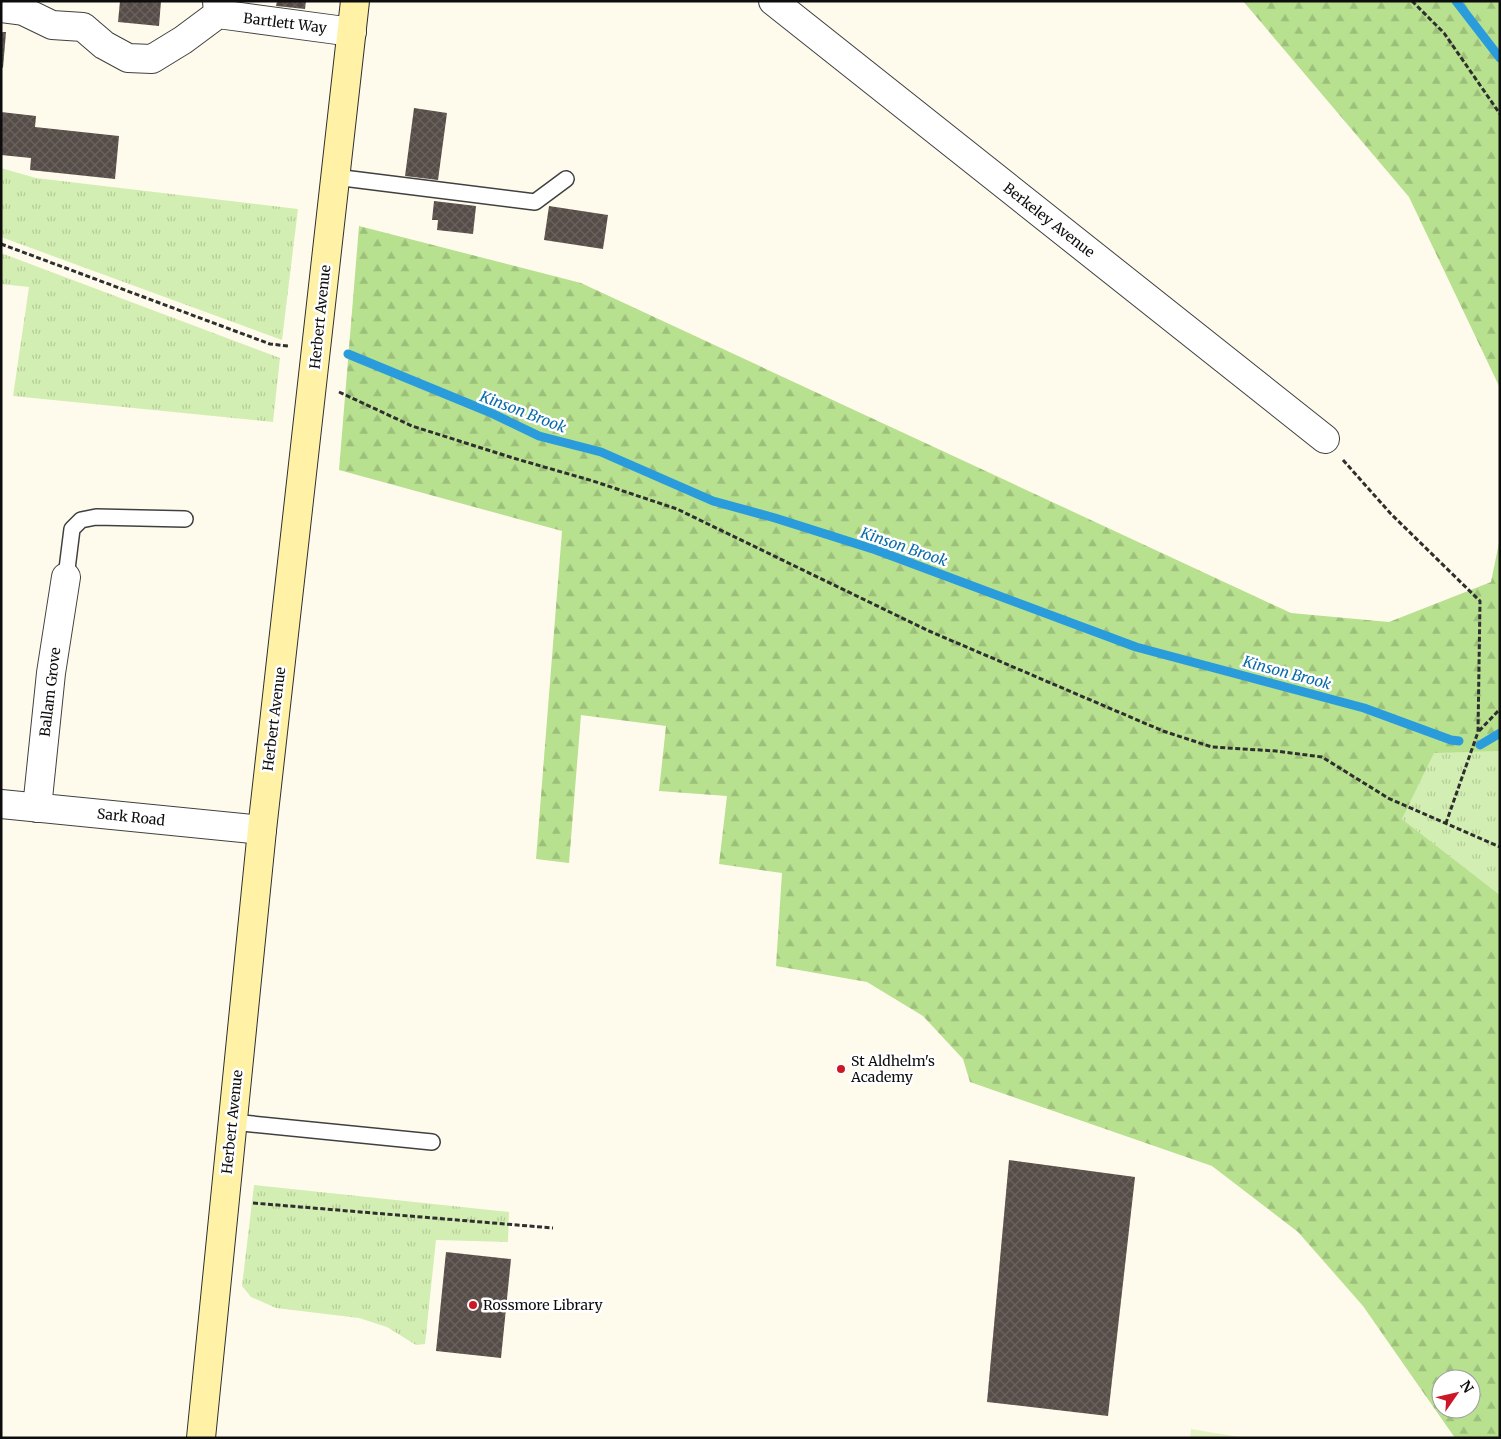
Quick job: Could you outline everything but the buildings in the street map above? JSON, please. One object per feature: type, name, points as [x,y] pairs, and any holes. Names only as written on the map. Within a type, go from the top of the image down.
[{"type":"street","name":"Herbert Avenue","points":[[201,1438],[262,830],[355,1]]},
{"type":"street","name":"Berkeley Avenue","points":[[773,1],[1325,439]]},
{"type":"street","name":"Bartlett Way","points":[[1,8],[23,11],[52,25],[83,27],[104,45],[128,58],[152,59],[183,40],[218,8],[352,32]]},
{"type":"street","name":"Ballam Grove","points":[[37,808],[51,673],[66,577]]},
{"type":"street","name":"Sark Road","points":[[1,804],[262,830]]},
{"type":"lane","points":[[335,177],[535,202],[566,179]]},
{"type":"lane","points":[[66,577],[72,529],[81,520],[96,517],[185,518]]},
{"type":"lane","points":[[232,1122],[432,1142]]},
{"type":"path","points":[[1412,1],[1444,33],[1500,114]]},
{"type":"path","points":[[1,244],[270,344],[317,349]]},
{"type":"path","points":[[340,384],[339,392],[412,426],[593,481],[677,509],[929,631],[1163,731],[1212,747],[1276,751],[1322,757],[1388,798],[1500,847]]},
{"type":"path","points":[[1325,439],[1391,514],[1480,601],[1478,732],[1446,823]]},
{"type":"path","points":[[1478,732],[1500,709]]},
{"type":"path","points":[[225,1201],[553,1228]]},
{"type":"green space","points":[[1243,1],[1500,1],[1500,388],[1409,197]]},
{"type":"green space","points":[[1,168],[36,178],[298,209],[282,340],[1,237]]},
{"type":"green space","points":[[359,226],[581,283],[1291,613],[1389,622],[1491,582],[1500,538],[1500,751],[1434,753],[1402,819],[1500,895],[1500,1438],[1455,1438],[1442,1419],[1481,1419],[1481,1369],[1431,1369],[1431,1404],[1363,1306],[1298,1232],[1212,1166],[970,1082],[963,1059],[923,1016],[867,982],[776,966],[782,873],[719,864],[727,796],[659,791],[666,726],[581,715],[569,863],[536,859],[562,531],[339,470]]},
{"type":"green space","points":[[1,253],[280,358],[273,422],[13,396],[29,287],[1,284]]},
{"type":"green space","points":[[1500,751],[1500,895],[1402,819],[1434,752]]},
{"type":"green space","points":[[254,1185],[509,1212],[508,1242],[436,1240],[425,1344],[416,1345],[387,1327],[359,1318],[276,1308],[251,1297],[242,1286]]},
{"type":"green space","points":[[1191,1429],[1245,1438],[1190,1438]]},
{"type":"waterway","points":[[1456,1],[1500,58]]},
{"type":"waterway","name":"Kinson Brook","points":[[348,354],[489,412],[539,436],[601,452],[713,501],[775,518],[876,550],[1136,647],[1364,708],[1451,740],[1459,741]]},
{"type":"waterway","points":[[1480,745],[1500,733]]},
{"type":"place","name":"St Aldhelm's Academy","points":[[841,1069]]},
{"type":"place","name":"Rossmore Library","points":[[473,1305]]}]
